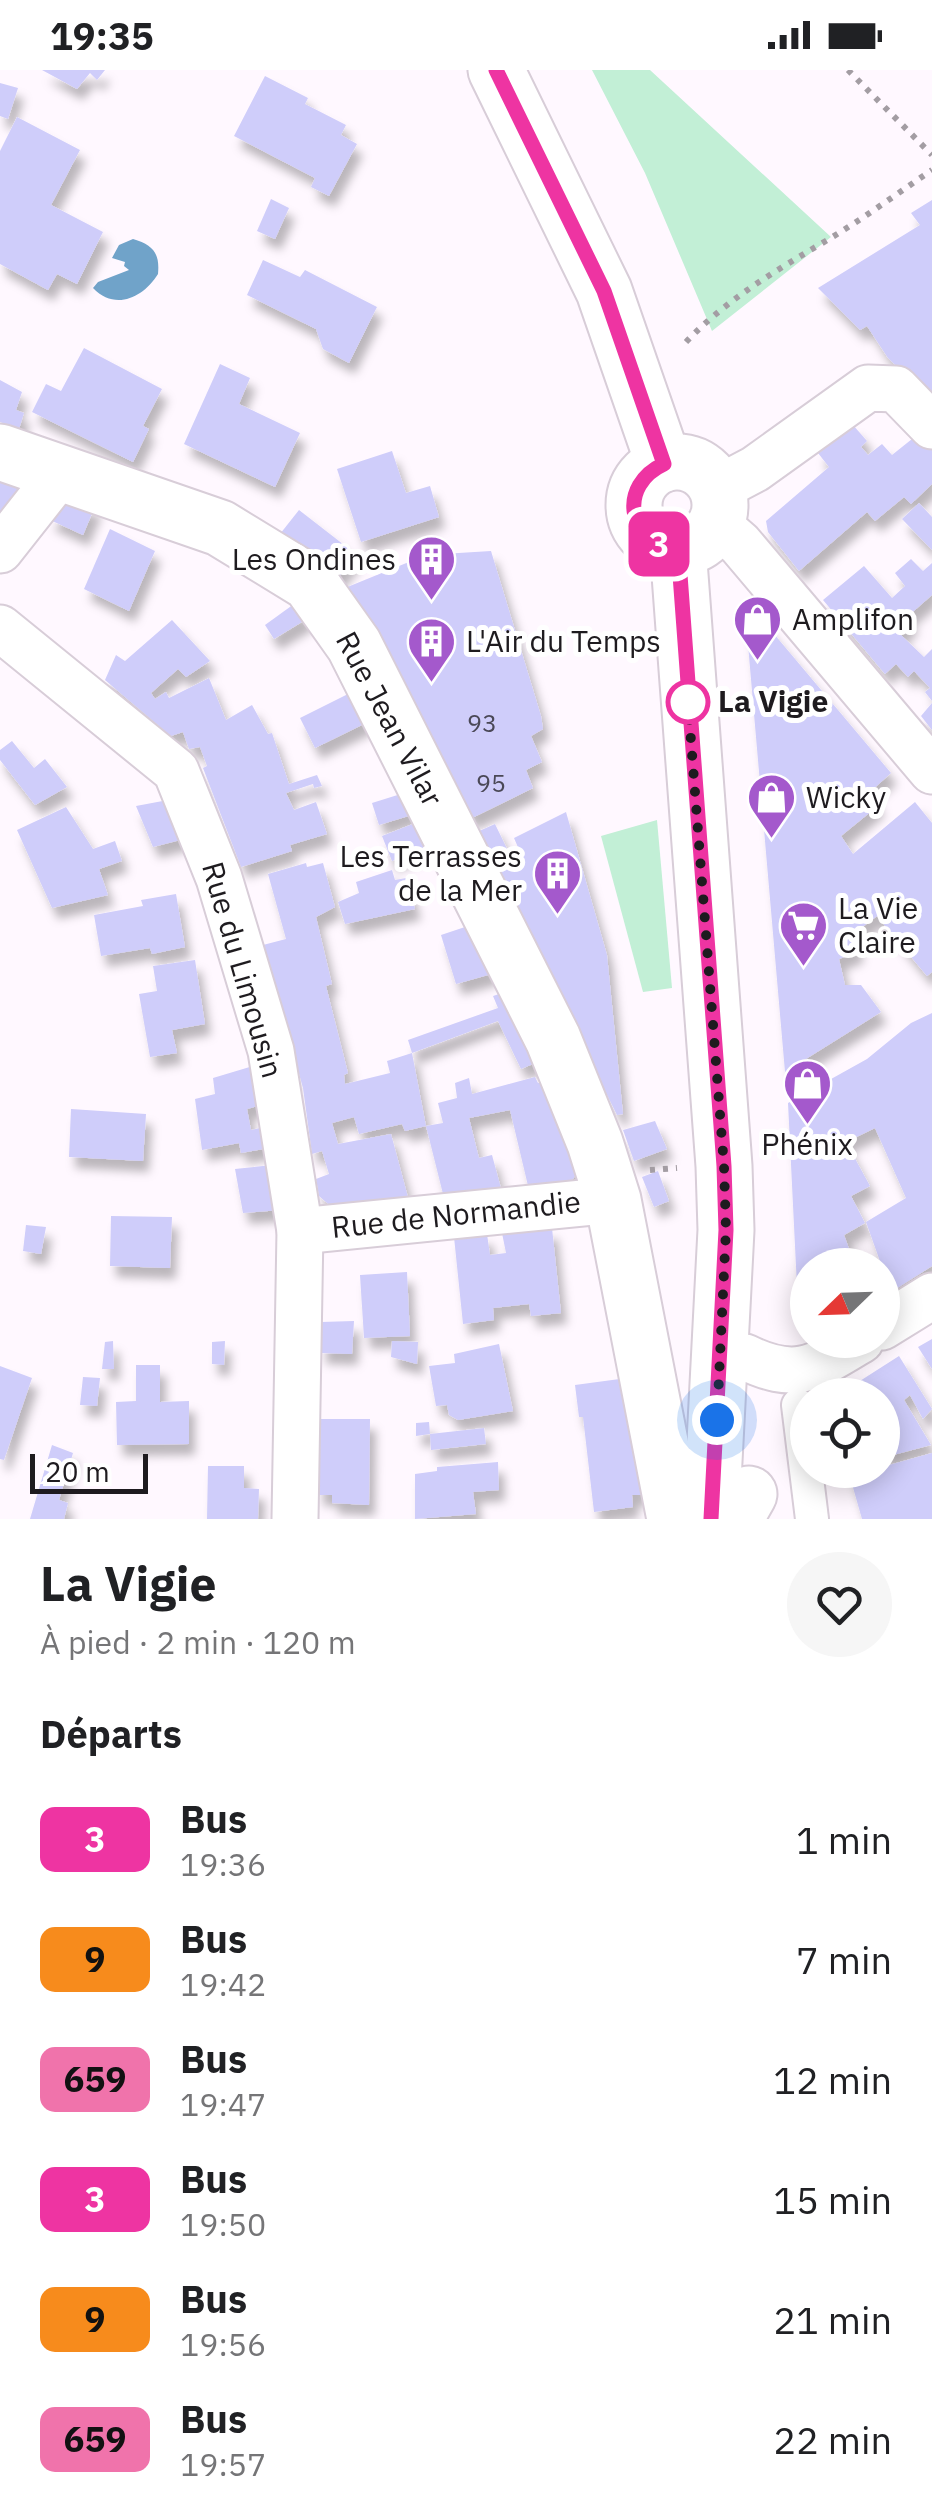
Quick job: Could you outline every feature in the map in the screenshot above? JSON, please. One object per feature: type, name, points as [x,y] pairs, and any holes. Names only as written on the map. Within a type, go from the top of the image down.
[{"type":"main road","points":[[496,70],[604,291],[664,464]]},
{"type":"main road","name":"Rue Jean Vilar","points":[[0,452],[220,528],[310,583],[354,645],[553,1039],[595,1143],[612,1200],[675,1519]]},
{"type":"main road","points":[[703,520],[666,547],[645,535],[634,514],[637,489],[643,478],[664,464],[689,464],[701,470],[703,520],[726,1230],[736,1513]]},
{"type":"main road","points":[[726,1230],[745,1356],[736,1513]]},
{"type":"street","points":[[932,426],[896,389],[868,388],[755,469],[703,520],[740,544],[932,771]]},
{"type":"street","points":[[0,550],[60,474]]},
{"type":"street","name":"Rue du Limousin","points":[[0,628],[176,771],[218,878],[271,1051],[300,1230],[295,1519]]},
{"type":"street","name":"Rue de Normandie","points":[[300,1230],[612,1200]]},
{"type":"street","points":[[900,1316],[932,1296]]},
{"type":"street","points":[[745,1356],[774,1370],[794,1372],[819,1366],[832,1358]]},
{"type":"street","points":[[803,1488],[812,1519]]},
{"type":"path","points":[[848,70],[932,155]]},
{"type":"path","points":[[686,342],[708,318],[768,273],[831,237],[932,170]]},
{"type":"green space","points":[[592,70],[650,70],[831,237],[712,331],[645,173]]},
{"type":"green space","points":[[657,820],[672,988],[643,992],[601,836]]},
{"type":"water","points":[[133,239],[154,251],[158,274],[145,290],[128,299],[101,295],[93,288],[98,282],[129,270],[125,262],[112,258],[119,245]]},
{"type":"building","points":[[42,70],[105,70],[97,80],[90,73],[77,89]]},
{"type":"building","points":[[265,76],[308,98],[305,104],[346,125],[341,135],[357,144],[329,196],[311,187],[315,178],[234,136]]},
{"type":"building","points":[[0,83],[18,88],[8,119],[0,116]]},
{"type":"building","points":[[17,117],[80,150],[51,205],[103,232],[77,284],[57,274],[48,290],[0,264],[0,151]]},
{"type":"building","points":[[271,199],[289,208],[275,239],[257,231]]},
{"type":"building","points":[[932,200],[932,401],[888,358],[867,326],[860,330],[818,288],[920,225],[911,213]]},
{"type":"building","points":[[263,260],[300,277],[305,270],[377,307],[349,363],[323,349],[316,329],[247,295]]},
{"type":"building","points":[[84,348],[162,389],[143,426],[149,429],[133,462],[32,412],[46,384],[61,391]]},
{"type":"building","points":[[220,364],[250,378],[239,404],[300,433],[275,487],[184,444]]},
{"type":"building","points":[[0,380],[22,392],[16,410],[24,413],[19,429],[0,422]]},
{"type":"building","points":[[853,425],[867,441],[861,447],[868,455],[882,444],[892,455],[917,435],[932,450],[932,484],[911,504],[904,497],[875,521],[867,512],[799,571],[768,532],[766,521],[829,467],[818,453]]},
{"type":"building","points":[[392,451],[406,493],[430,486],[439,517],[361,542],[337,469]]},
{"type":"building","points":[[0,470],[15,475],[19,489],[0,512]]},
{"type":"building","points":[[62,503],[96,504],[83,535],[48,519]]},
{"type":"building","points":[[919,503],[932,517],[932,550],[902,519]]},
{"type":"building","points":[[299,510],[357,555],[336,580],[280,534]]},
{"type":"building","points":[[110,529],[155,551],[129,611],[84,589]]},
{"type":"building","points":[[491,551],[541,716],[543,729],[531,736],[542,762],[526,770],[533,788],[470,819],[345,588],[426,555]]},
{"type":"building","points":[[911,559],[923,571],[932,563],[932,595],[907,617],[913,622],[900,634],[924,657],[932,649],[932,701],[925,692],[930,688],[914,671],[908,677],[896,664],[885,674],[823,600],[864,566],[892,598],[905,586],[895,573]]},
{"type":"building","points":[[294,604],[310,617],[274,639],[265,625]]},
{"type":"building","points":[[753,609],[891,773],[870,792],[879,805],[841,836],[853,854],[915,802],[932,823],[932,972],[927,976],[877,916],[856,932],[857,952],[839,959],[845,985],[861,985],[881,1012],[785,1072],[745,610]]},
{"type":"building","points":[[172,620],[210,661],[186,677],[178,669],[151,693],[155,699],[166,692],[169,698],[209,678],[226,720],[252,705],[268,734],[272,733],[289,784],[317,775],[322,786],[314,788],[313,784],[286,793],[294,810],[316,802],[327,834],[290,845],[292,851],[241,867],[203,768],[207,766],[200,747],[189,749],[183,732],[171,736],[105,680],[116,655],[125,661]]},
{"type":"building","points":[[352,692],[368,722],[315,748],[300,718]]},
{"type":"building","points":[[932,703],[932,730],[921,716]]},
{"type":"building","points":[[12,741],[34,768],[45,759],[67,787],[35,805],[0,760],[0,750]]},
{"type":"building","points":[[404,793],[415,814],[379,825],[372,803]]},
{"type":"building","points":[[168,800],[188,838],[153,847],[136,806]]},
{"type":"building","points":[[66,807],[93,849],[115,841],[122,861],[99,869],[108,895],[52,908],[17,830]]},
{"type":"building","name":"Les Terrasses de la Mer","points":[[566,812],[607,955],[623,1114],[617,1115],[477,832],[495,824],[511,857],[520,852],[514,838]]},
{"type":"building","points":[[418,822],[430,845],[392,861],[382,836]]},
{"type":"building","points":[[306,863],[307,867],[323,863],[335,907],[316,917],[332,984],[326,986],[348,1073],[344,1075],[345,1084],[390,1073],[387,1061],[412,1053],[426,1126],[405,1131],[402,1124],[359,1134],[354,1117],[332,1123],[338,1144],[391,1134],[409,1201],[334,1209],[319,1196],[316,1179],[329,1174],[322,1151],[312,1154],[303,1088],[263,945],[286,939],[268,874]]},
{"type":"building","points":[[392,870],[395,880],[406,878],[415,909],[345,924],[338,902],[359,893],[356,882]]},
{"type":"building","points":[[176,894],[185,947],[152,954],[150,948],[101,956],[94,915],[143,906],[141,900]]},
{"type":"building","points":[[471,925],[495,973],[456,984],[441,935]]},
{"type":"building","points":[[195,960],[205,1024],[172,1030],[177,1053],[150,1057],[139,994],[157,991],[153,966]]},
{"type":"building","points":[[505,992],[540,1061],[521,1069],[498,1021],[412,1053],[408,1040],[498,1008],[493,996]]},
{"type":"building","points":[[932,1013],[932,1266],[900,1286],[900,1248],[875,1248],[866,1222],[906,1198],[875,1128],[846,1142],[870,1186],[851,1196],[865,1223],[844,1235],[849,1248],[795,1248],[788,1103],[867,1059],[911,1023]]},
{"type":"building","points":[[253,1066],[261,1105],[247,1109],[251,1130],[265,1127],[269,1148],[241,1153],[239,1143],[202,1150],[195,1099],[215,1094],[213,1078]]},
{"type":"building","points":[[535,1077],[538,1083],[548,1081],[577,1173],[569,1185],[529,1190],[510,1110],[469,1118],[479,1158],[492,1155],[502,1192],[444,1198],[426,1126],[443,1123],[438,1103],[457,1098],[455,1083],[469,1078],[472,1094]]},
{"type":"building","points":[[71,1109],[146,1114],[143,1161],[69,1157]]},
{"type":"building","points":[[655,1121],[667,1149],[634,1161],[623,1130]]},
{"type":"building","points":[[272,1165],[281,1210],[243,1213],[235,1169]]},
{"type":"building","points":[[658,1171],[669,1201],[654,1207],[642,1177]]},
{"type":"building","points":[[111,1216],[172,1217],[170,1268],[110,1266]]},
{"type":"building","points":[[26,1225],[46,1227],[41,1254],[23,1251]]},
{"type":"building","points":[[552,1228],[561,1313],[531,1316],[529,1304],[493,1308],[494,1320],[463,1324],[454,1237],[487,1234],[490,1255],[506,1253],[502,1233]]},
{"type":"building","points":[[407,1272],[410,1336],[364,1338],[360,1275]]},
{"type":"building","points":[[354,1321],[352,1354],[320,1353],[321,1322]]},
{"type":"building","points":[[932,1339],[932,1369],[918,1347]]},
{"type":"building","points":[[113,1341],[114,1369],[102,1369],[105,1342]]},
{"type":"building","points":[[225,1341],[224,1365],[212,1364],[212,1342]]},
{"type":"building","points":[[392,1341],[418,1342],[417,1364],[391,1357]]},
{"type":"building","points":[[499,1344],[513,1411],[458,1420],[449,1415],[447,1405],[436,1406],[429,1366],[455,1363],[454,1354]]},
{"type":"building","points":[[900,1358],[932,1409],[923,1419],[910,1395],[904,1400],[931,1445],[900,1453],[900,1378],[865,1378]]},
{"type":"building","points":[[136,1365],[160,1365],[160,1402],[189,1401],[189,1444],[117,1445],[116,1402],[136,1401]]},
{"type":"building","points":[[0,1366],[32,1378],[4,1460],[0,1459]]},
{"type":"building","points":[[83,1377],[100,1378],[97,1406],[80,1405]]},
{"type":"building","points":[[627,1378],[642,1495],[632,1495],[633,1507],[594,1512],[583,1417],[579,1417],[575,1385]]},
{"type":"building","points":[[319,1419],[370,1419],[369,1505],[332,1503],[332,1495],[317,1495]]},
{"type":"building","points":[[429,1422],[430,1434],[416,1436],[416,1423]]},
{"type":"building","points":[[484,1428],[486,1444],[431,1450],[430,1434]]},
{"type":"building","points":[[52,1445],[73,1453],[59,1500],[68,1503],[64,1519],[30,1519]]},
{"type":"building","points":[[932,1453],[932,1519],[862,1519],[853,1488],[900,1488],[900,1462]]},
{"type":"building","points":[[498,1462],[499,1490],[473,1492],[476,1514],[415,1519],[415,1474],[437,1471],[437,1467]]},
{"type":"building","points":[[208,1466],[244,1466],[244,1488],[259,1489],[258,1519],[207,1519]]},
{"type":"bus line","name":"3","points":[[496,70],[604,291],[664,464],[652,469],[637,489],[634,514],[638,525],[654,542],[678,548],[724,1166],[726,1230],[711,1519]]},
{"type":"place","name":"Les Ondines","points":[[431,602]]},
{"type":"place","name":"Amplifon","points":[[757,662]]},
{"type":"place","name":"L'Air du Temps","points":[[431,684]]},
{"type":"place","name":"La Vigie","points":[[688,702]]},
{"type":"place","name":"Wicky","points":[[771,840]]},
{"type":"place","name":"Les Terrasses de la Mer","points":[[557,916]]},
{"type":"place","name":"La Vie Claire","points":[[803,968]]},
{"type":"place","name":"Phénix","points":[[807,1126]]},
{"type":"route","points":[[688,702],[724,1166],[726,1230],[717,1420]]}]
